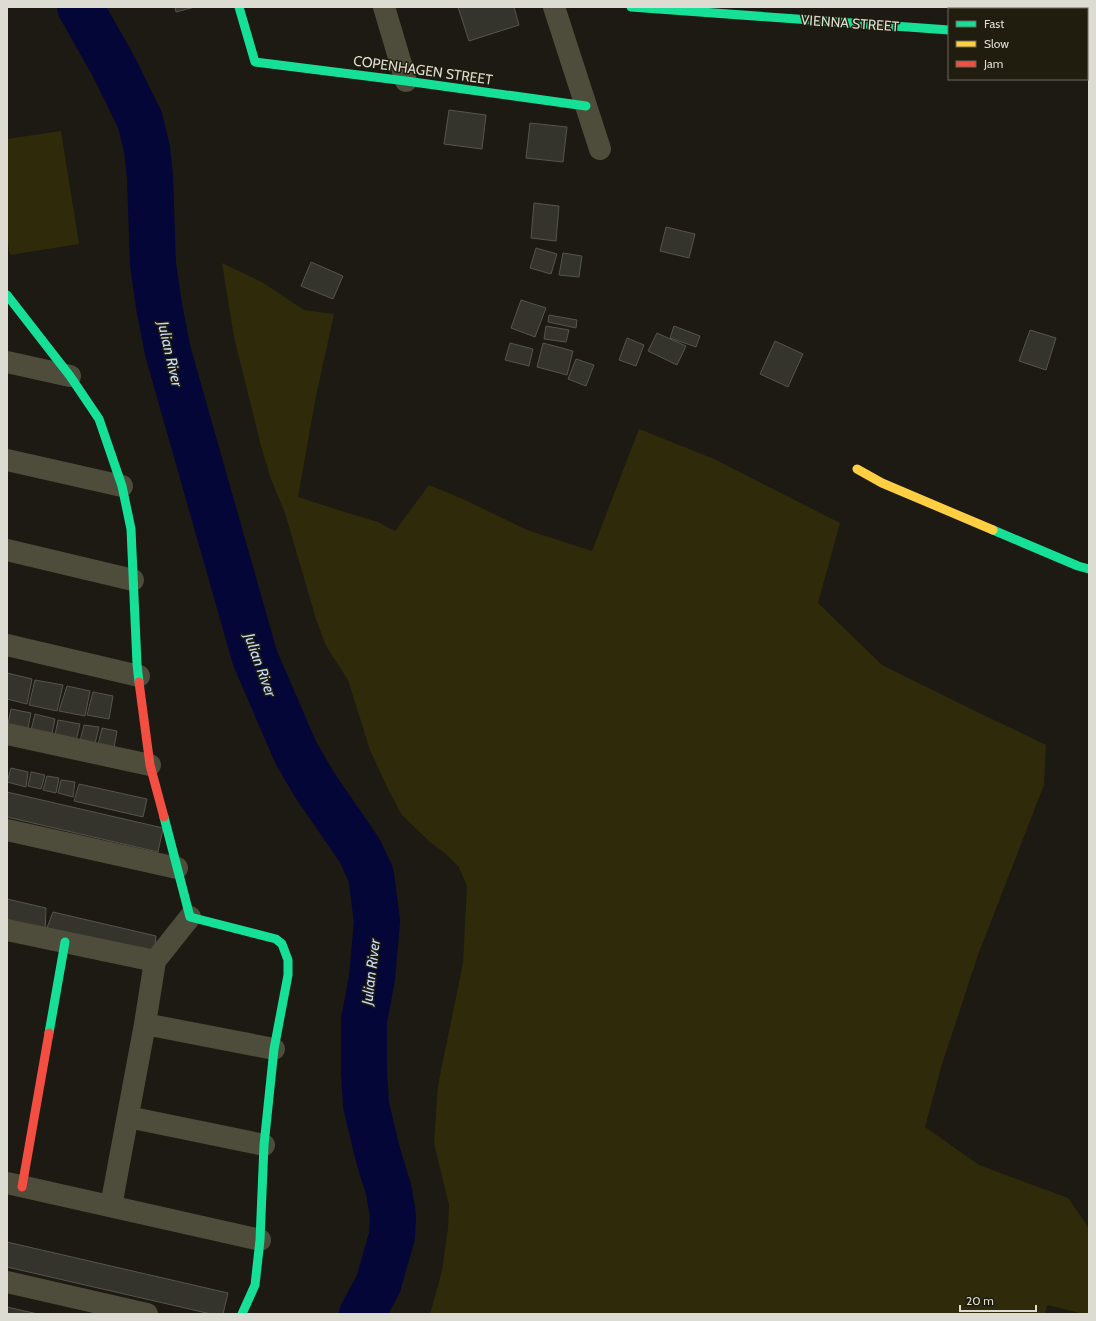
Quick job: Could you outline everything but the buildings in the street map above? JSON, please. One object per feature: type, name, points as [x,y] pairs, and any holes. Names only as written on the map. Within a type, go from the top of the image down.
[{"type":"street","name":"COPENHAGEN STREET","points":[[239,7],[255,62],[586,106]]},
{"type":"street","points":[[384,7],[406,81]]},
{"type":"street","points":[[554,7],[600,149]]},
{"type":"street","name":"VIENNA STREET","points":[[631,7],[948,30]]},
{"type":"street","points":[[7,295],[70,376],[99,418],[122,486],[130,529],[138,676],[150,765],[190,917]]},
{"type":"street","points":[[7,362],[70,376]]},
{"type":"street","points":[[7,460],[122,486]]},
{"type":"street","points":[[857,469],[882,483],[1078,566],[1089,569]]},
{"type":"street","points":[[7,550],[133,580]]},
{"type":"street","points":[[7,645],[138,676]]},
{"type":"street","points":[[7,734],[150,765]]},
{"type":"street","points":[[7,830],[177,868]]},
{"type":"street","points":[[111,1206],[145,1024],[155,961],[190,917]]},
{"type":"street","points":[[190,917],[276,938],[282,944],[288,960],[288,975],[274,1049],[264,1145],[260,1240],[255,1285],[242,1314]]},
{"type":"street","points":[[7,930],[155,961]]},
{"type":"street","points":[[65,942],[14,1185],[260,1240]]},
{"type":"street","points":[[145,1024],[274,1049]]},
{"type":"street","points":[[128,1117],[264,1145]]},
{"type":"street","points":[[7,1282],[147,1314]]},
{"type":"shaded area","points":[[61,131],[79,244],[10,255],[7,238],[7,139]]},
{"type":"shaded area","points":[[222,263],[262,282],[304,310],[334,314],[316,396],[298,497],[378,522],[395,531],[429,485],[463,499],[527,530],[592,551],[639,429],[714,459],[840,523],[818,603],[882,665],[1046,745],[1044,785],[978,955],[942,1064],[925,1127],[979,1165],[1068,1198],[1089,1228],[1089,1314],[1047,1305],[1045,1314],[430,1314],[442,1271],[448,1228],[449,1205],[434,1143],[438,1085],[463,963],[467,886],[459,867],[402,815],[370,750],[348,680],[326,646],[316,619],[285,513],[271,479],[261,446],[234,337]]},
{"type":"waterway","name":"Julian River","points":[[80,7],[114,67],[140,120],[147,149],[150,177],[153,264],[168,352],[255,658],[296,753],[314,784],[360,851],[371,875],[377,921],[372,978],[364,1021],[366,1105],[378,1155],[389,1191],[393,1216],[392,1236],[378,1285],[362,1314]]},
{"type":"traffic: fast","points":[[239,7],[255,62],[586,106]]},
{"type":"traffic: fast","points":[[631,7],[948,30]]},
{"type":"traffic: fast","points":[[7,295],[70,376],[99,419],[122,486],[131,529],[139,682]]},
{"type":"traffic: fast","points":[[993,530],[1078,566],[1089,569]]},
{"type":"traffic: fast","points":[[164,817],[190,917],[276,939],[282,944],[288,960],[288,975],[274,1049],[264,1145],[260,1240],[255,1285],[242,1314]]},
{"type":"traffic: fast","points":[[49,1033],[65,942]]},
{"type":"traffic: slow","points":[[857,469],[882,483],[993,530]]},
{"type":"traffic: jam","points":[[139,682],[150,765],[164,817]]},
{"type":"traffic: jam","points":[[22,1187],[49,1033]]}]
